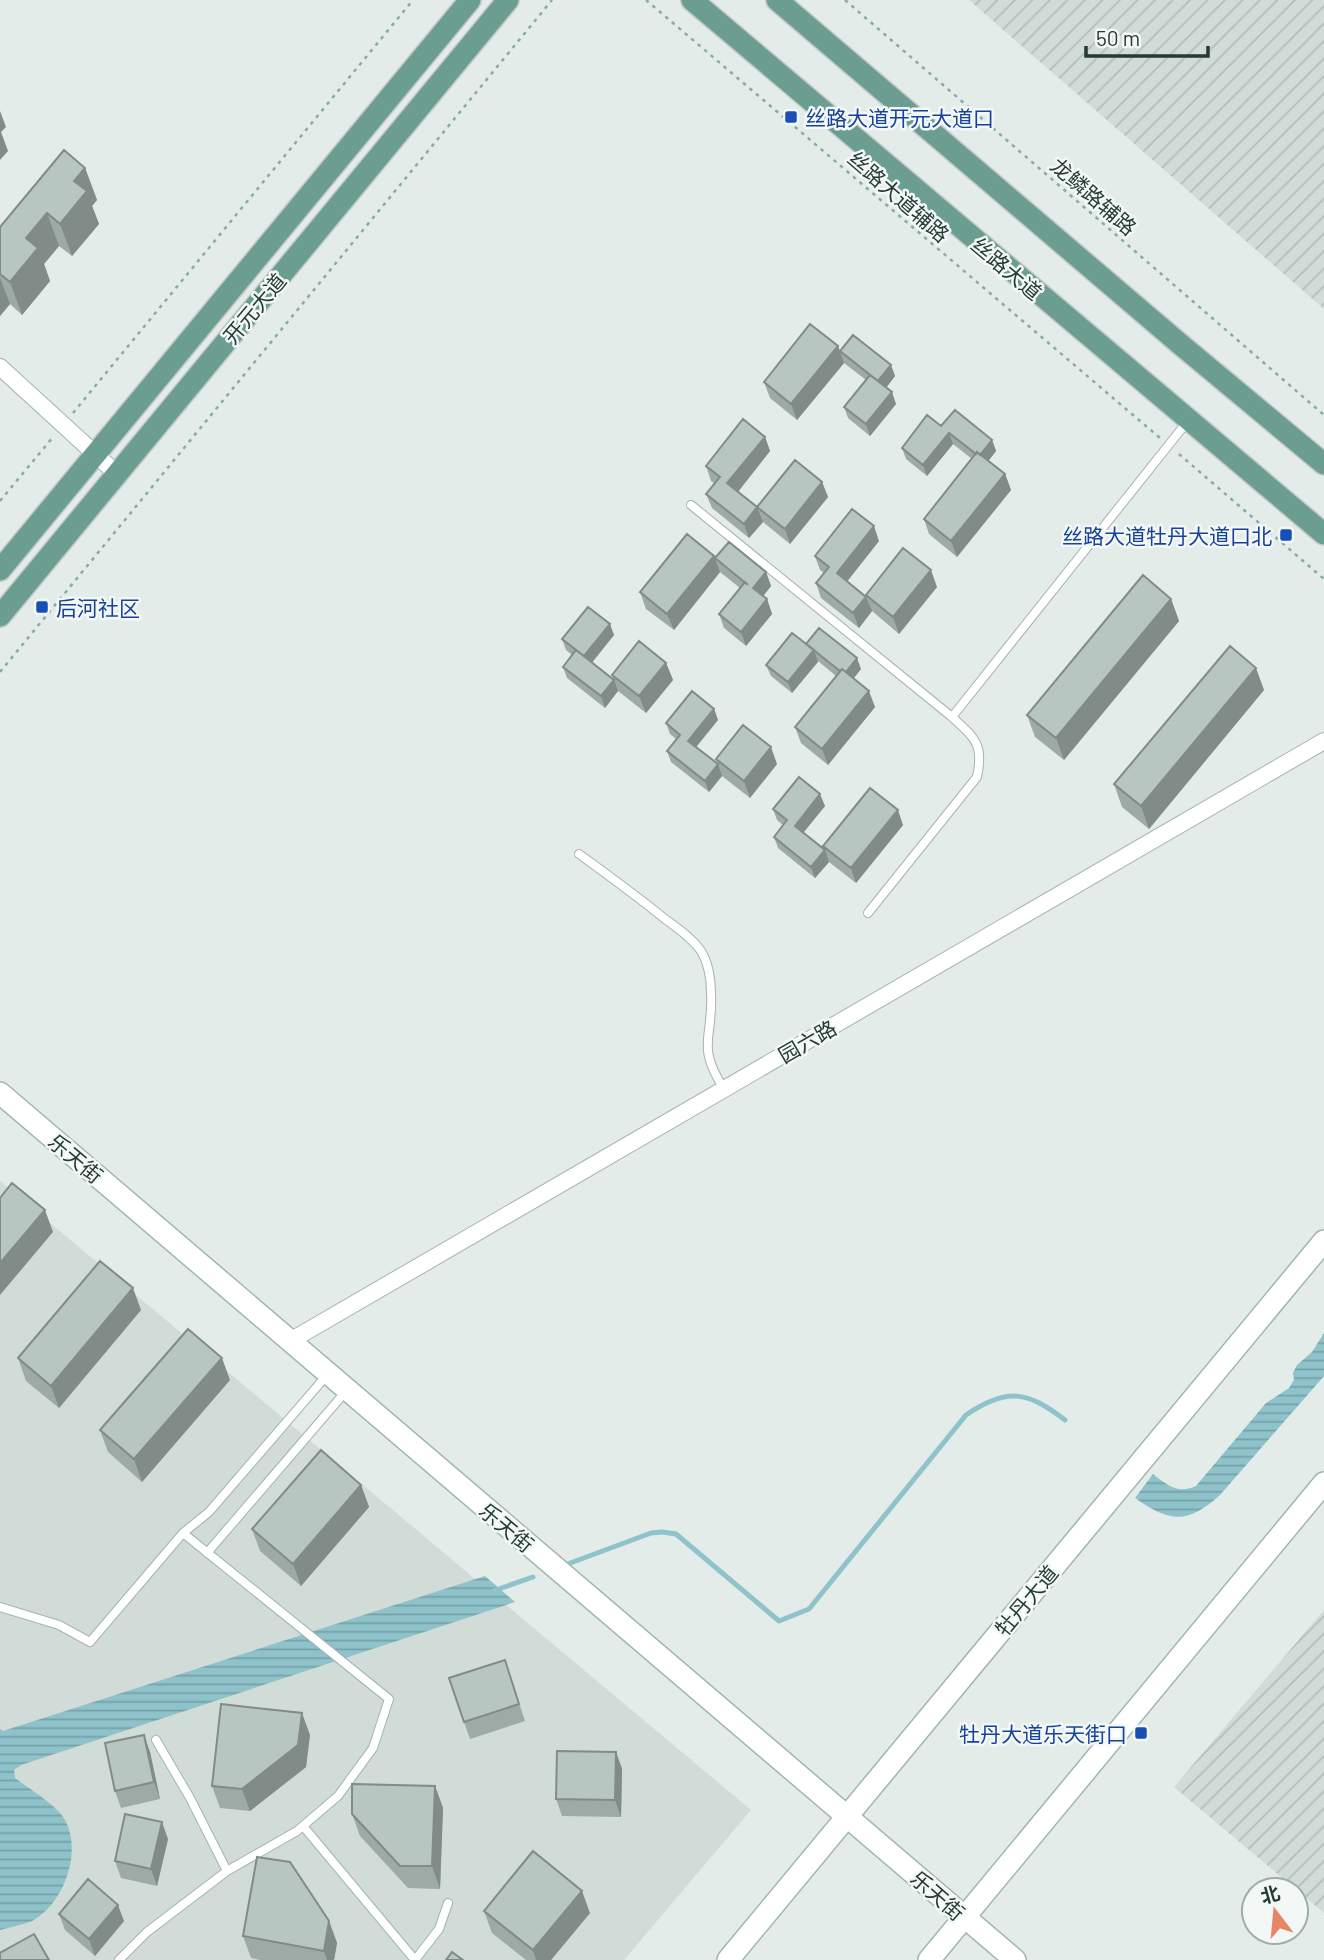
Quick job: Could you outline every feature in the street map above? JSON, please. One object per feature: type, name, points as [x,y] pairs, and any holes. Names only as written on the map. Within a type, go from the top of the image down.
[{"type":"main road","name":"开元大道","points":[[0,570],[470,0]]},
{"type":"main road","name":"开元大道","points":[[0,616],[508,0]]},
{"type":"main road","name":"丝路大道","points":[[692,0],[1324,534]]},
{"type":"main road","points":[[777,0],[1324,464]]},
{"type":"street","points":[[0,367],[117,474]]},
{"type":"street","name":"园六路","points":[[290,1341],[1324,741]]},
{"type":"street","name":"乐天街","points":[[0,1093],[290,1341],[324,1378]]},
{"type":"street","name":"乐天街","points":[[0,1108],[343,1394],[960,1923],[1015,1960]]},
{"type":"street","name":"牡丹大道","points":[[728,1960],[1324,1241]]},
{"type":"street","points":[[929,1960],[1324,1483]]},
{"type":"street","name":"乐天街","points":[[960,1923],[993,1960]]},
{"type":"lane","points":[[952,717],[1189,419]]},
{"type":"lane","points":[[691,505],[974,737],[981,756],[977,776],[868,913]]},
{"type":"lane","points":[[579,855],[628,890],[702,952],[712,993],[706,1048],[712,1070],[724,1089]]},
{"type":"lane","points":[[0,1606],[59,1625],[90,1642],[183,1533],[208,1512],[324,1378]]},
{"type":"lane","points":[[208,1553],[343,1394]]},
{"type":"lane","points":[[119,1960],[147,1932],[227,1871],[303,1826],[338,1796],[373,1748],[389,1699],[183,1533]]},
{"type":"lane","points":[[156,1740],[190,1798],[227,1871]]},
{"type":"lane","points":[[303,1826],[415,1960],[433,1938],[448,1903]]},
{"type":"path","points":[[0,501],[414,0]]},
{"type":"path","points":[[0,672],[552,0]]},
{"type":"path","name":"丝路大道辅路","points":[[646,0],[1324,579]]},
{"type":"path","name":"龙鳞路辅路","points":[[845,0],[1324,415]]},
{"type":"shaded area","points":[[969,0],[1324,0],[1324,309]]},
{"type":"shaded area","points":[[0,1181],[751,1810],[624,1960],[0,1960]]},
{"type":"shaded area","points":[[1324,1610],[1324,1913],[1310,1901],[1310,1876],[1280,1876],[1174,1787]]},
{"type":"water","points":[[1324,1333],[1324,1376],[1220,1495],[1198,1511],[1179,1517],[1159,1512],[1135,1498],[1153,1474],[1173,1488],[1196,1486],[1266,1403],[1289,1388],[1297,1365],[1312,1352]]},
{"type":"water","points":[[485,1576],[515,1602],[21,1765],[14,1770],[15,1778],[49,1803],[65,1820],[72,1847],[71,1862],[61,1890],[43,1913],[32,1921],[0,1930],[0,1729],[3,1731]]},
{"type":"building","points":[[64,150],[85,168],[74,181],[87,191],[60,224],[47,213],[26,238],[38,248],[10,282],[0,274],[0,227]]},
{"type":"building","points":[[810,324],[838,346],[791,404],[764,382]]},
{"type":"building","points":[[853,335],[891,365],[878,381],[840,351]]},
{"type":"building","points":[[870,375],[892,392],[866,424],[844,407]]},
{"type":"building","points":[[955,410],[992,440],[980,455],[949,433],[923,465],[902,448],[927,415],[941,426]]},
{"type":"building","points":[[743,419],[765,437],[727,483],[757,507],[744,524],[706,494],[720,477],[706,466]]},
{"type":"building","points":[[977,452],[1005,474],[951,541],[924,519]]},
{"type":"building","points":[[795,460],[822,482],[785,529],[757,507]]},
{"type":"building","points":[[852,509],[874,526],[837,573],[866,597],[853,613],[816,583],[829,567],[815,556]]},
{"type":"building","points":[[687,534],[714,556],[667,614],[640,592]]},
{"type":"building","points":[[729,542],[766,572],[753,588],[767,599],[741,632],[719,614],[745,582],[715,558]]},
{"type":"building","points":[[903,548],[931,570],[893,617],[866,595]]},
{"type":"building","points":[[1143,575],[1171,599],[1056,738],[1027,715]]},
{"type":"building","points":[[588,607],[610,624],[584,656],[562,639]]},
{"type":"building","points":[[819,628],[857,658],[846,672],[842,669],[840,671],[806,644]]},
{"type":"building","points":[[792,633],[814,650],[788,682],[766,665]]},
{"type":"building","points":[[639,641],[666,663],[639,696],[612,675]]},
{"type":"building","points":[[1230,646],[1256,668],[1141,806],[1114,784]]},
{"type":"building","points":[[576,650],[614,680],[601,696],[563,667]]},
{"type":"building","points":[[842,669],[869,691],[822,749],[795,727]]},
{"type":"building","points":[[692,691],[714,709],[688,741],[718,764],[705,781],[667,751],[680,735],[666,723]]},
{"type":"building","points":[[743,725],[771,747],[744,781],[716,759]]},
{"type":"building","points":[[799,777],[820,794],[795,826],[825,850],[811,867],[774,837],[787,820],[773,809]]},
{"type":"building","points":[[870,788],[898,810],[851,868],[823,846]]},
{"type":"building","points":[[12,1183],[45,1210],[0,1263],[0,1198]]},
{"type":"building","points":[[100,1261],[133,1288],[51,1386],[18,1358]]},
{"type":"building","points":[[188,1329],[222,1358],[134,1459],[100,1430]]},
{"type":"building","points":[[321,1450],[361,1485],[293,1564],[252,1529]]},
{"type":"building","points":[[505,1660],[519,1704],[464,1722],[449,1678]]},
{"type":"building","points":[[221,1704],[302,1713],[298,1745],[242,1789],[212,1786]]},
{"type":"building","points":[[144,1735],[154,1782],[115,1791],[105,1743]]},
{"type":"building","points":[[557,1751],[616,1752],[615,1800],[556,1799]]},
{"type":"building","points":[[352,1784],[435,1786],[432,1866],[400,1866],[352,1814]]},
{"type":"building","points":[[125,1814],[162,1822],[151,1869],[115,1861]]},
{"type":"building","points":[[533,1851],[582,1891],[533,1950],[484,1911]]},
{"type":"building","points":[[257,1857],[290,1862],[329,1921],[324,1951],[243,1936]]},
{"type":"building","points":[[88,1879],[118,1905],[89,1939],[59,1914]]},
{"type":"building","points":[[34,1934],[49,1960],[0,1960],[0,1953]]},
{"type":"building","points":[[452,1952],[463,1960],[446,1960]]},
{"type":"waterway","points":[[565,1565],[651,1533],[676,1534],[779,1621],[809,1609],[966,1415],[993,1400],[1017,1396],[1039,1403],[1065,1420]]},
{"type":"waterway","points":[[493,1591],[533,1577]]},
{"type":"place","name":"丝路大道开元大道口","points":[[791,117]]},
{"type":"place","name":"丝路大道牡丹大道口北","points":[[1286,535]]},
{"type":"place","name":"后河社区","points":[[42,607]]},
{"type":"place","name":"牡丹大道乐天街口","points":[[1141,1733]]}]
